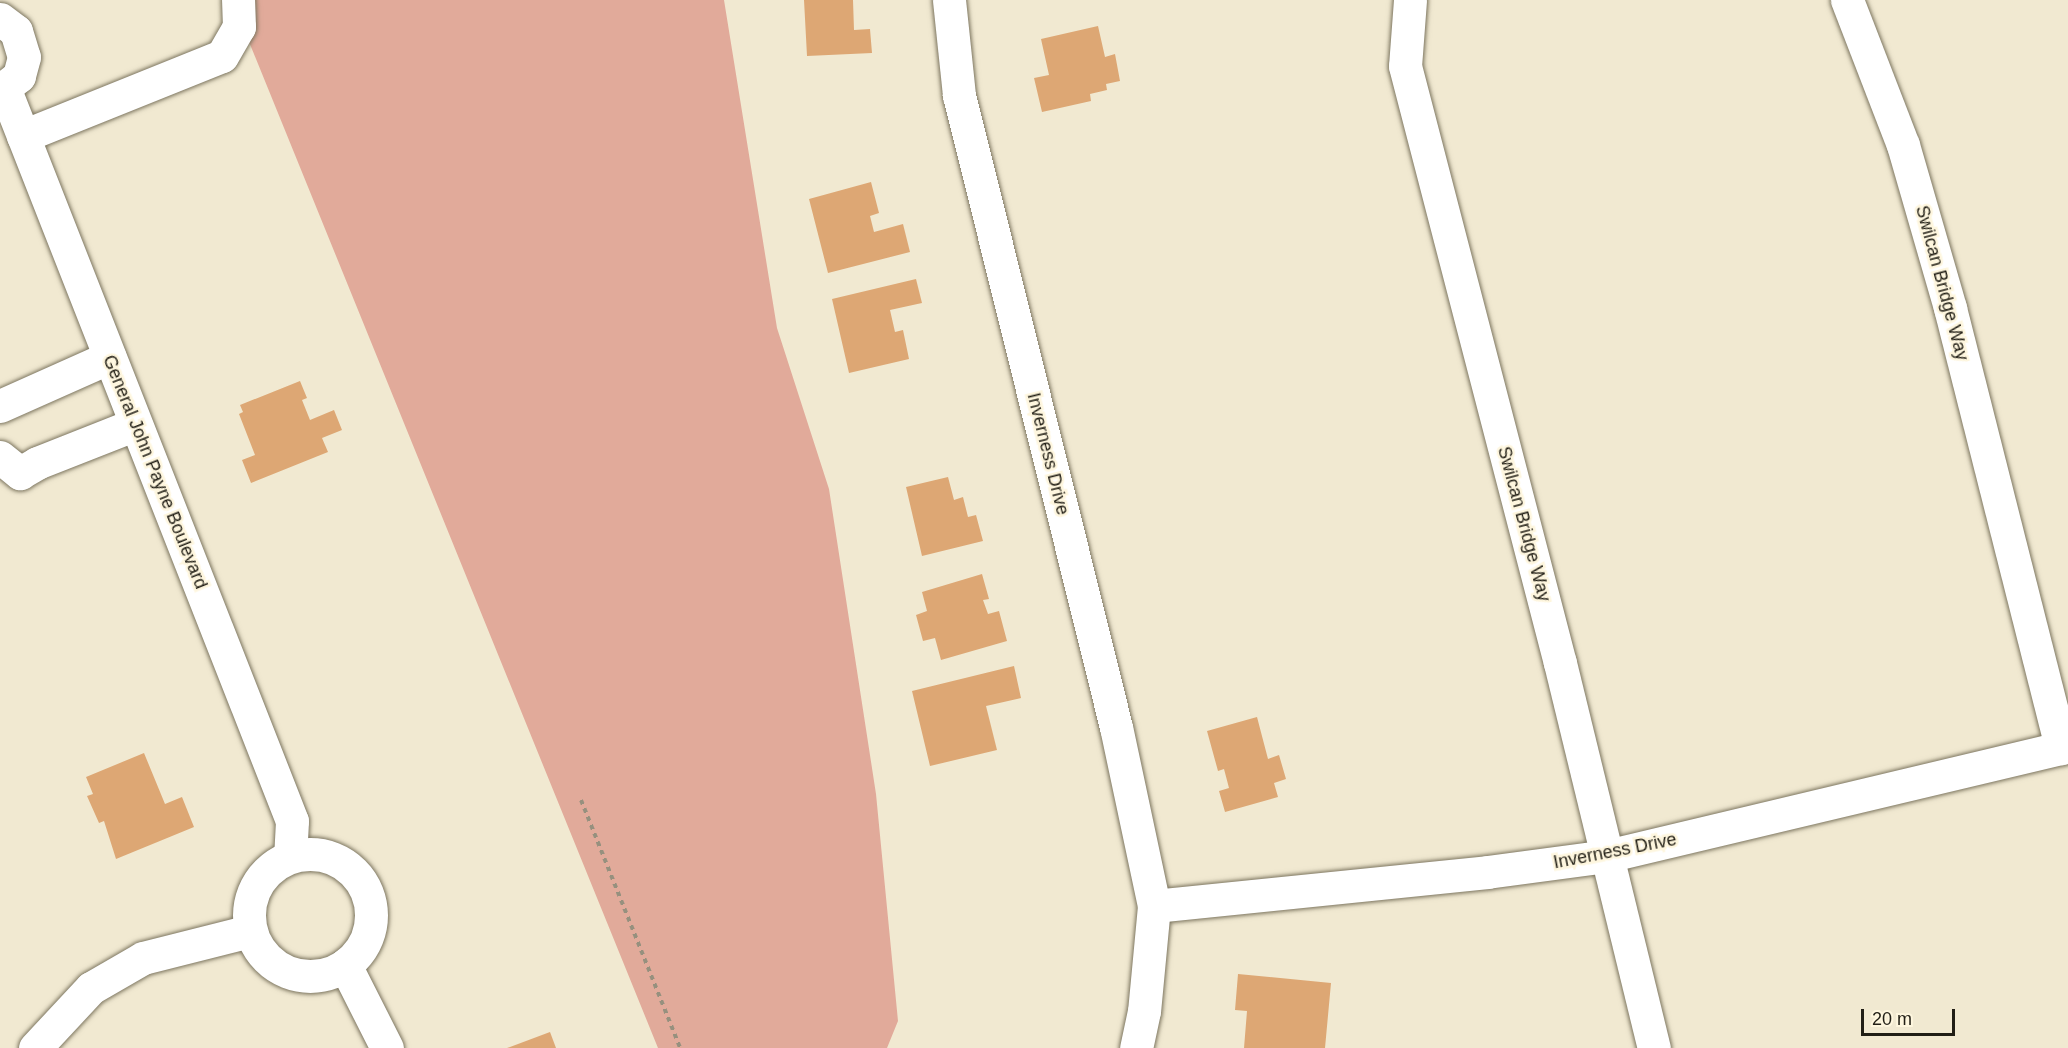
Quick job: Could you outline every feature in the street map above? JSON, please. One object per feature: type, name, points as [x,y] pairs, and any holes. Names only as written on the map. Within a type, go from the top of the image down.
[{"type":"street","points":[[23,136],[222,56],[239,27],[238,0]]},
{"type":"street","name":"Inverness Drive","points":[[949,0],[958,95],[1116,727],[1154,906],[1144,1011],[1136,1048]]},
{"type":"street","name":"Swilcan Bridge Way","points":[[1410,0],[1405,66],[1560,663],[1654,1048]]},
{"type":"street","name":"Swilcan Bridge Way","points":[[1847,0],[1903,145],[1950,308],[2065,747]]},
{"type":"street","name":"General John Payne Boulevard","points":[[0,19],[16,31],[24,57],[19,76],[2,91],[23,136],[292,821],[290,856]]},
{"type":"street","points":[[0,406],[110,357]]},
{"type":"street","points":[[0,457],[20,473],[136,424]]},
{"type":"street","name":"Inverness Drive","points":[[1154,906],[1487,872],[1607,856],[2065,747]]},
{"type":"street","points":[[314,853],[345,863],[361,879],[369,896],[372,918],[361,950],[345,965],[322,975],[304,976],[286,972],[260,952],[250,931],[249,906],[255,886],[267,871],[290,856],[314,853]]},
{"type":"street","points":[[35,1048],[91,988],[143,958],[250,931]]},
{"type":"street","points":[[345,965],[387,1048]]},
{"type":"path","points":[[581,800],[680,1048]]},
{"type":"shaded area","points":[[232,0],[724,0],[777,328],[829,489],[876,794],[898,1021],[887,1048],[658,1048]]},
{"type":"building","points":[[804,0],[853,0],[854,30],[870,29],[872,53],[807,56]]},
{"type":"building","points":[[1098,26],[1105,57],[1115,54],[1120,81],[1106,84],[1107,90],[1090,94],[1091,101],[1042,112],[1034,78],[1049,75],[1041,39]]},
{"type":"building","points":[[871,182],[879,213],[870,216],[874,232],[903,224],[910,252],[828,273],[809,199]]},
{"type":"building","points":[[916,279],[922,303],[890,310],[895,332],[903,330],[909,359],[849,373],[832,299]]},
{"type":"building","points":[[300,381],[307,398],[302,400],[310,420],[334,410],[342,430],[322,438],[328,452],[251,483],[242,460],[255,455],[239,414],[243,412],[240,405]]},
{"type":"building","points":[[948,477],[954,500],[963,497],[968,517],[976,515],[983,541],[922,556],[906,487]]},
{"type":"building","points":[[982,574],[989,599],[983,600],[988,614],[999,611],[1007,641],[941,660],[935,638],[923,641],[916,615],[927,611],[922,592]]},
{"type":"building","points":[[1014,666],[1021,698],[986,706],[997,750],[930,766],[912,691]]},
{"type":"building","points":[[1257,717],[1268,759],[1279,755],[1286,779],[1274,783],[1278,797],[1225,812],[1219,791],[1229,788],[1224,769],[1218,771],[1207,731]]},
{"type":"building","points":[[144,753],[165,804],[182,797],[194,827],[116,859],[104,821],[99,823],[87,796],[93,794],[86,777]]},
{"type":"building","points":[[1238,974],[1331,983],[1325,1048],[1244,1048],[1247,1011],[1235,1010]]},
{"type":"building","points":[[550,1032],[556,1048],[507,1048]]}]
